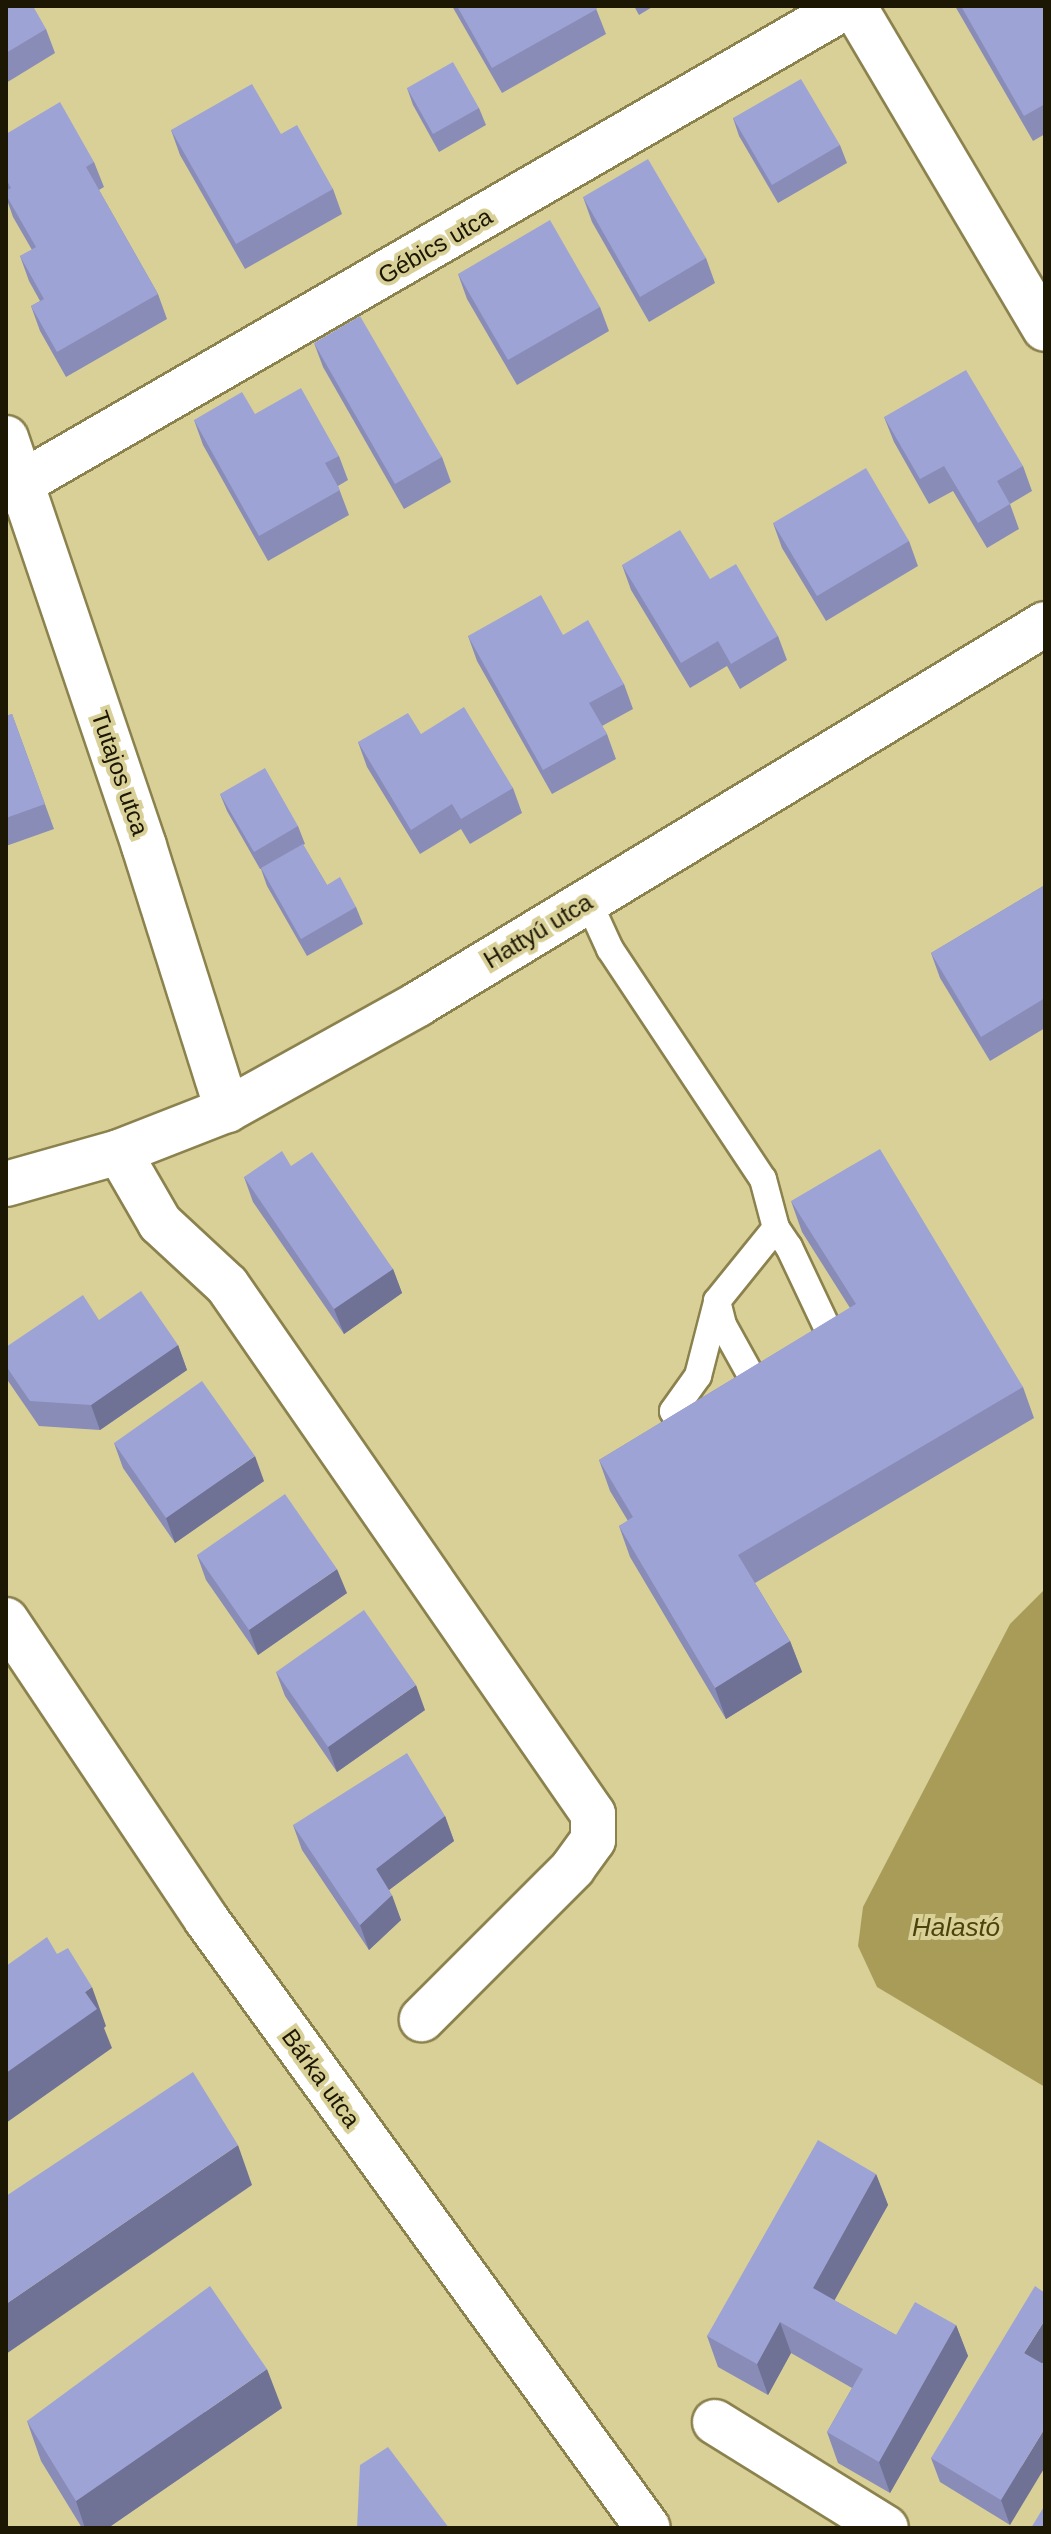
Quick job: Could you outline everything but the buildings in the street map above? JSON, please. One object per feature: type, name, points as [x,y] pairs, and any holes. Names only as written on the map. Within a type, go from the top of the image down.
[{"type":"street","name":"Gébics utca","points":[[14,489],[847,6]]},
{"type":"street","points":[[854,6],[1045,329]]},
{"type":"street","name":"Tutajos utca","points":[[6,438],[14,489],[144,846],[227,1110]]},
{"type":"street","name":"Hattyú utca","points":[[6,1184],[119,1152],[227,1110],[418,1004],[1045,624]]},
{"type":"street","points":[[119,1152],[160,1223],[227,1285],[593,1814],[593,1840],[573,1868],[422,2019]]},
{"type":"street","name":"Bárka utca","points":[[6,1620],[206,1919],[648,2528]]},
{"type":"street","points":[[715,2422],[886,2528]]},
{"type":"lane","points":[[588,901],[610,949],[763,1179],[776,1228],[789,1247],[839,1353]]},
{"type":"lane","points":[[690,1443],[673,1411],[698,1376],[717,1301],[776,1228]]},
{"type":"lane","points":[[717,1301],[723,1325],[764,1399]]},
{"type":"water","name":"Halastó","points":[[1045,1589],[1045,2087],[877,1987],[858,1946],[863,1907],[1010,1624]]}]
